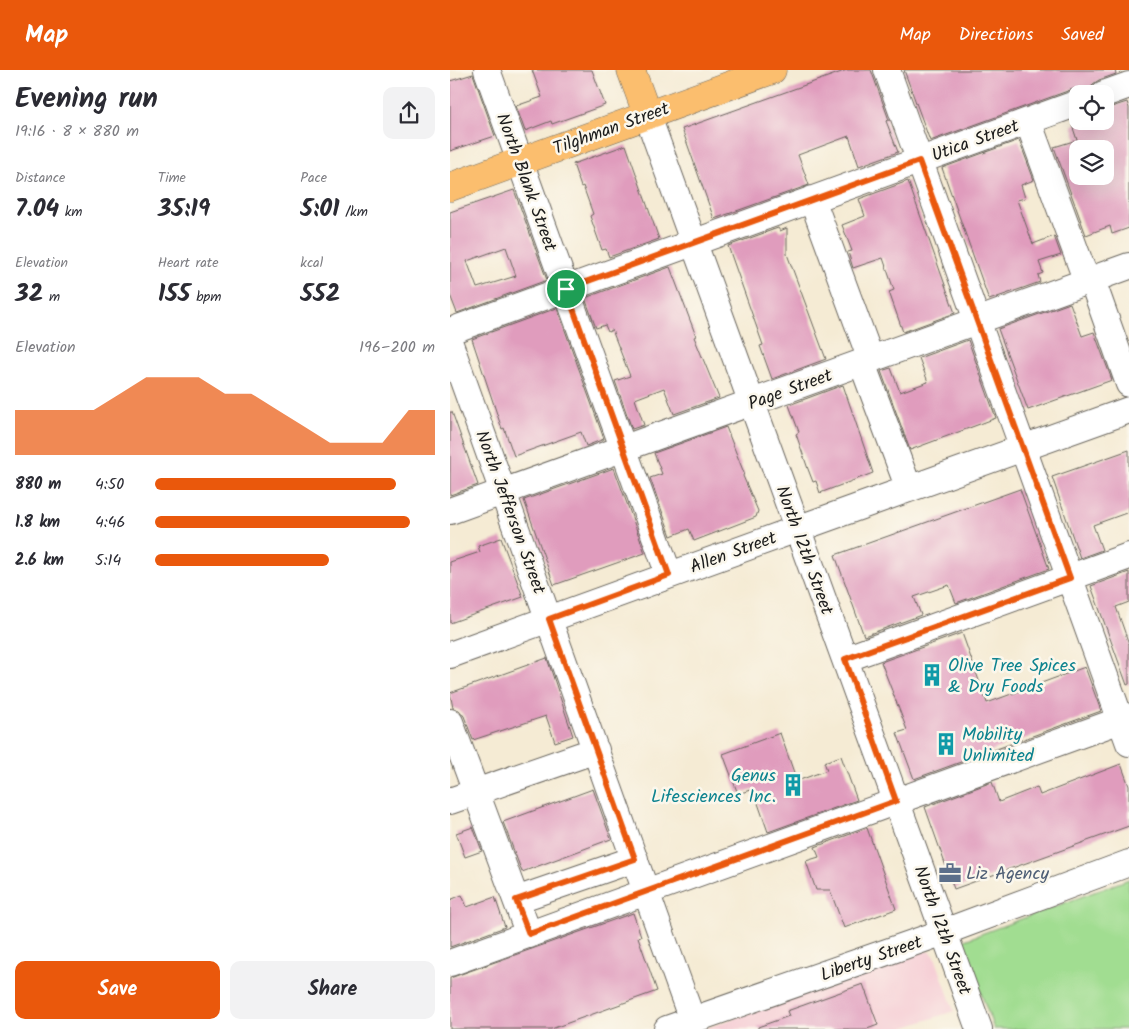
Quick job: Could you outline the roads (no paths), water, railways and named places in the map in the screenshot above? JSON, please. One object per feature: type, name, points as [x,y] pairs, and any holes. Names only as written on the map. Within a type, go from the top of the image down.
[{"type":"main road","name":"North 12th Street","points":[[631,70],[647,114]]},
{"type":"main road","name":"Tilghman Street","points":[[450,187],[772,70]]},
{"type":"street","name":"North Blank Street","points":[[487,70],[669,575]]},
{"type":"street","points":[[450,963],[896,801],[1126,726],[1070,578],[887,70]]},
{"type":"street","points":[[1114,90],[1129,85]]},
{"type":"street","name":"Utica Street","points":[[450,331],[1069,106]]},
{"type":"street","name":"North 12th Street","points":[[647,114],[979,1029]]},
{"type":"street","points":[[1028,121],[1129,384]]},
{"type":"street","points":[[812,199],[909,489]]},
{"type":"street","name":"Page Street","points":[[450,511],[1129,266]]},
{"type":"street","name":"North Jefferson Street","points":[[450,344],[692,1020]]},
{"type":"street","name":"Allen Street","points":[[450,655],[1129,410]]},
{"type":"street","points":[[845,659],[1129,556]]},
{"type":"street","points":[[450,722],[529,934]]},
{"type":"street","points":[[450,801],[596,750]]},
{"type":"street","points":[[516,900],[635,859]]},
{"type":"street","name":"Liberty Street","points":[[667,1029],[944,932],[1129,863]]},
{"type":"place","name":"Olive Tree Spices & Dry Foods","points":[[932,675]]},
{"type":"place","name":"Mobility Unlimited","points":[[946,744]]},
{"type":"place","name":"Genus Lifesciences Inc.","points":[[793,785]]},
{"type":"place","name":"Liz Agency","points":[[950,873]]}]
